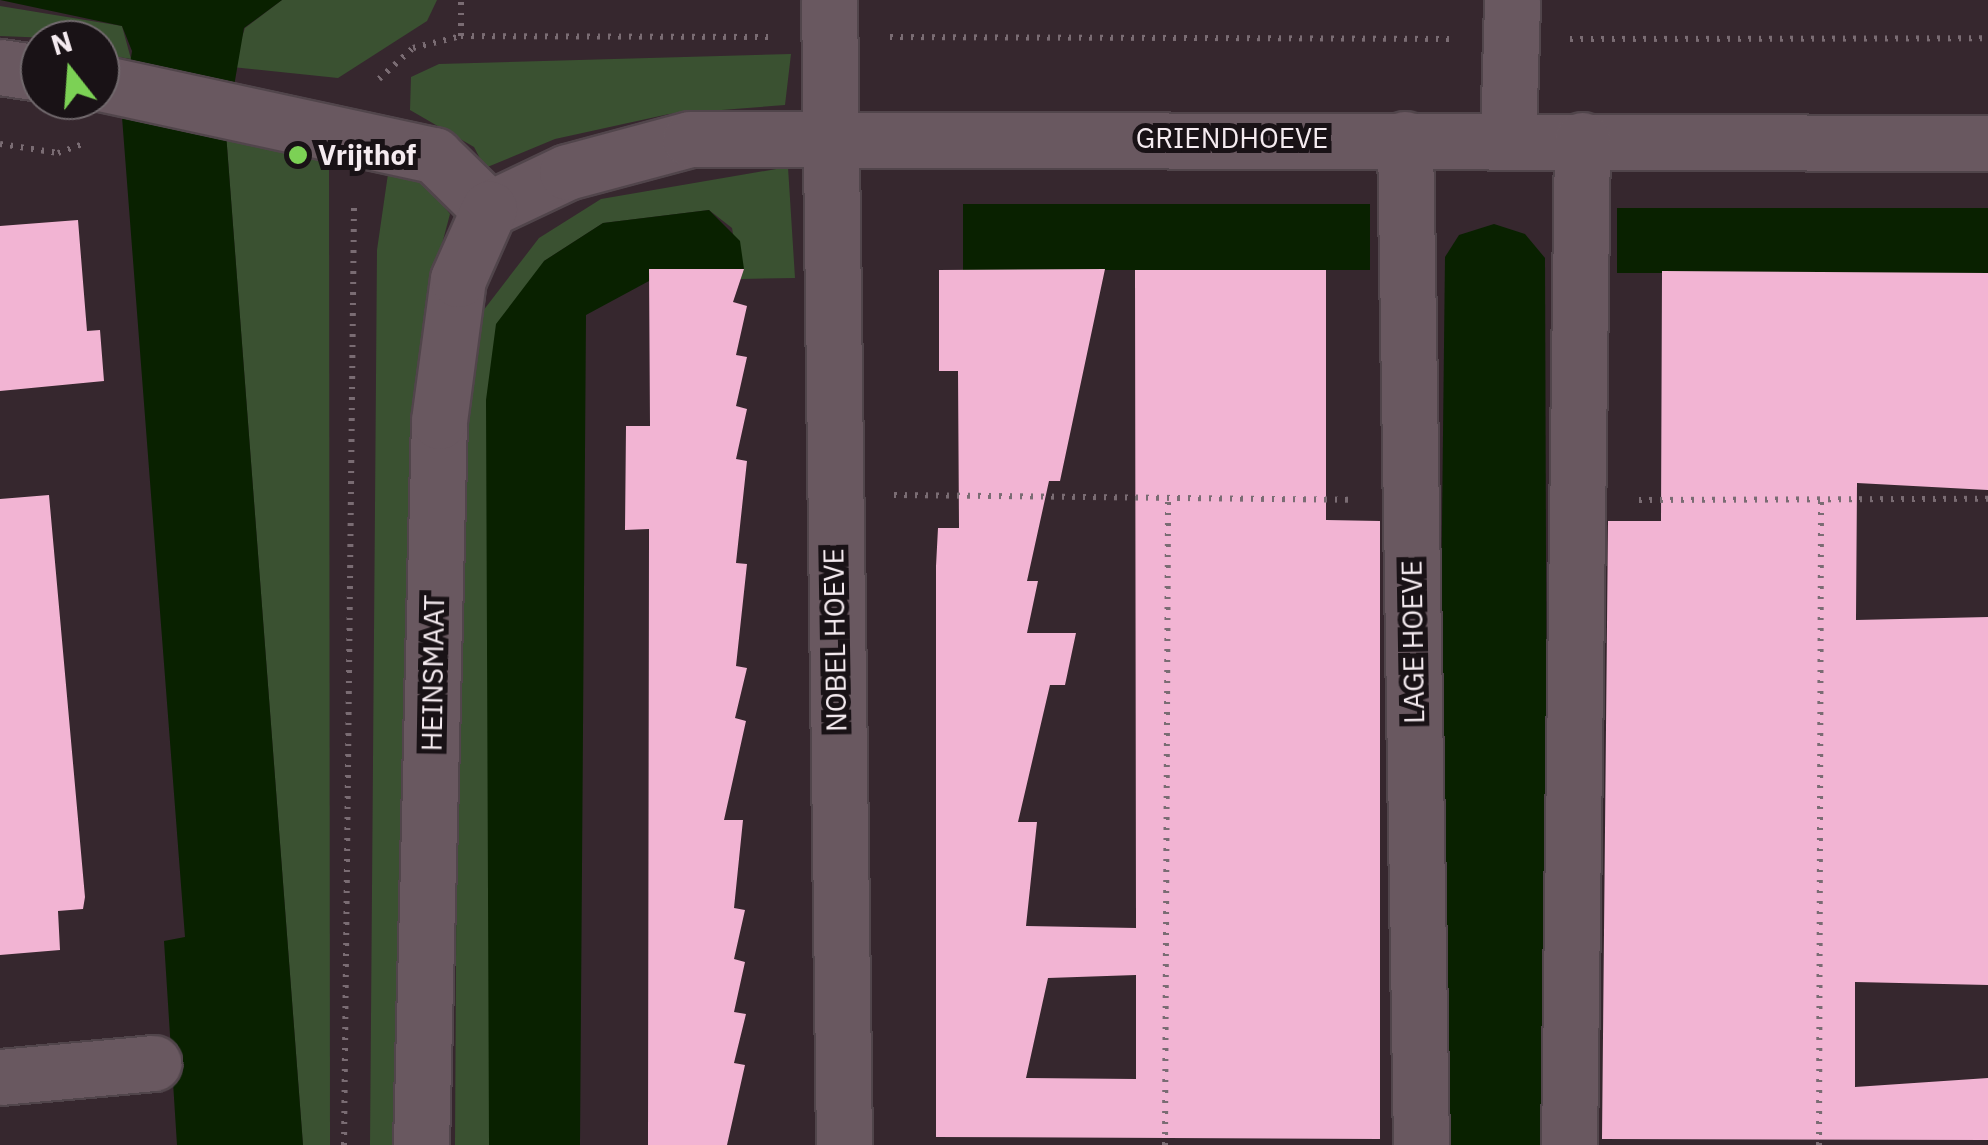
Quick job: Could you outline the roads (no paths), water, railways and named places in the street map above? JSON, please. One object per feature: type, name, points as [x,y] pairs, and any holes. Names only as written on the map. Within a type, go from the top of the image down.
[{"type":"street","name":"NOBEL HOEVE","points":[[829,0],[844,1145]]},
{"type":"street","points":[[1508,138],[1512,0]]},
{"type":"street","points":[[120,86],[240,107],[434,154],[489,209]]},
{"type":"street","name":"GRIENDHOEVE","points":[[489,209],[567,172],[690,139],[1508,138],[1988,143]]},
{"type":"street","name":"LAGE HOEVE","points":[[1405,140],[1421,1145]]},
{"type":"street","points":[[1569,1145],[1582,140]]},
{"type":"street","name":"HEINSMAAT","points":[[421,1145],[439,421],[458,279],[489,209]]},
{"type":"street","points":[[0,1077],[154,1063]]},
{"type":"place","name":"Vrijthof","points":[[298,155]]}]
